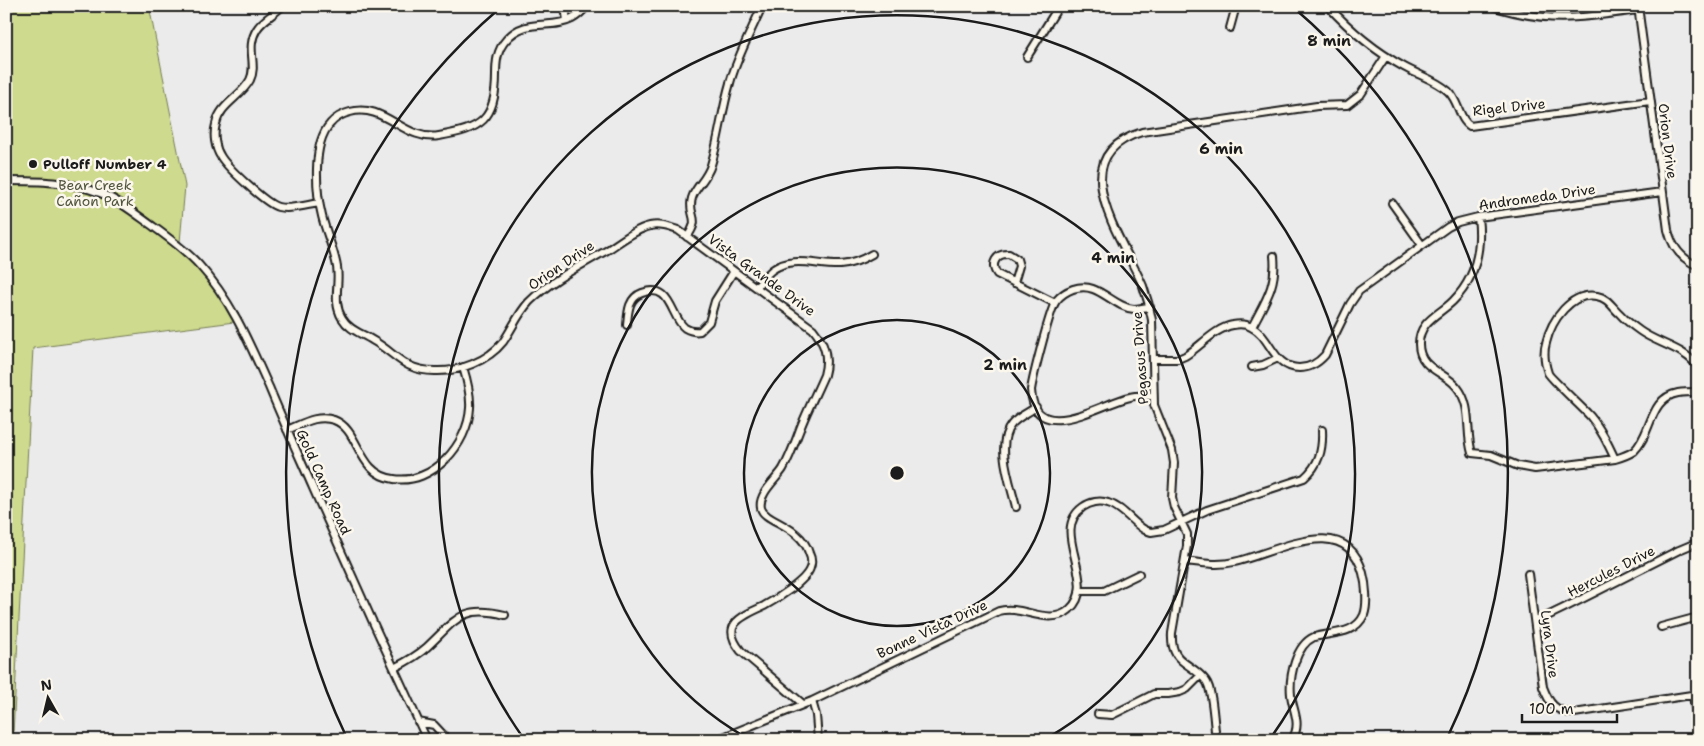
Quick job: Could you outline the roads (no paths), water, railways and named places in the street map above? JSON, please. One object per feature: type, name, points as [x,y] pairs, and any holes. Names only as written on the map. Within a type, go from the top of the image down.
[{"type":"street","points":[[282,6],[261,23],[255,32],[251,50],[252,75],[247,86],[220,112],[216,123],[215,140],[218,152],[227,165],[273,205],[284,208],[319,203]]},
{"type":"street","points":[[565,6],[567,20]]},
{"type":"street","name":"Orion Drive","points":[[587,6],[577,16],[567,20],[526,26],[509,36],[498,54],[496,92],[490,111],[480,123],[466,130],[433,137],[421,135],[407,130],[380,114],[365,110],[348,112],[335,119],[325,131],[319,146],[317,175],[322,220],[337,267],[337,305],[347,325],[361,335],[373,340],[398,360],[416,368],[435,372],[463,366],[484,358],[496,349],[522,311],[537,295],[554,282],[640,230],[653,226],[665,226],[678,230],[688,237]]},
{"type":"street","points":[[688,237],[694,228],[695,222],[692,214],[692,198],[694,192],[708,175],[730,82],[762,6]]},
{"type":"street","points":[[1027,57],[1059,6]]},
{"type":"street","points":[[1230,28],[1236,6]]},
{"type":"street","name":"Rigel Drive","points":[[1328,6],[1354,32],[1386,56],[1445,88],[1455,99],[1463,120],[1470,126],[1650,101]]},
{"type":"street","points":[[1492,6],[1520,14],[1552,18],[1584,18],[1638,8]]},
{"type":"street","name":"Orion Drive","points":[[1638,8],[1668,230],[1672,244],[1683,258],[1698,266]]},
{"type":"street","name":"Pegasus Drive","points":[[1216,740],[1210,690],[1206,681],[1179,658],[1172,646],[1172,632],[1188,540],[1182,522],[1174,507],[1172,498],[1174,463],[1172,450],[1156,410],[1153,396],[1152,320],[1150,307],[1143,286],[1103,201],[1100,184],[1103,165],[1110,151],[1124,139],[1142,132],[1317,106],[1347,104],[1361,94],[1386,56]]},
{"type":"street","name":"Gold Camp Road","points":[[6,181],[55,183],[99,192],[146,221],[180,246],[201,266],[240,324],[427,740]]},
{"type":"street","name":"Andromeda Drive","points":[[1252,327],[1262,336],[1283,363],[1294,368],[1308,368],[1320,361],[1325,355],[1350,304],[1359,291],[1453,224],[1478,217],[1662,192]]},
{"type":"street","points":[[1392,203],[1422,245]]},
{"type":"street","points":[[1478,217],[1480,243],[1472,274],[1453,302],[1425,324],[1421,330],[1419,344],[1425,363],[1452,382],[1465,402],[1468,410],[1471,451],[1475,454],[1497,457],[1518,466],[1535,469],[1615,459],[1635,450],[1657,407],[1666,397],[1679,392],[1698,392]]},
{"type":"street","name":"Vista Grande Drive","points":[[688,237],[813,329],[823,343],[827,359],[824,375],[788,458],[779,475],[762,497],[761,504],[765,515],[791,529],[804,542],[810,555],[810,567],[796,585],[774,600],[747,613],[739,619],[733,628],[736,645],[741,651],[803,704]]},
{"type":"street","points":[[756,287],[772,270],[785,264],[801,261],[829,265],[843,264],[857,262],[872,254]]},
{"type":"street","points":[[1014,283],[1018,263],[1013,256],[1001,254],[995,261],[995,270],[998,275],[1014,283],[1055,303]]},
{"type":"street","points":[[1153,359],[1185,356],[1227,327],[1238,324],[1252,327],[1272,287],[1275,273],[1274,256]]},
{"type":"street","points":[[627,325],[628,310],[632,301],[641,293],[654,292],[662,294],[669,300],[683,326],[693,331],[700,331],[709,322],[714,301],[734,271]]},
{"type":"street","points":[[1150,307],[1135,309],[1128,307],[1087,287],[1074,288],[1062,296],[1055,303],[1032,382],[1032,396],[1036,407],[1046,416],[1058,420],[1065,420],[1130,397],[1153,396]]},
{"type":"street","points":[[1615,459],[1591,417],[1561,386],[1548,376],[1545,362],[1546,344],[1554,325],[1569,304],[1585,296],[1602,297],[1627,322],[1641,332],[1690,357],[1698,366]]},
{"type":"street","points":[[1252,367],[1263,366],[1278,358]]},
{"type":"street","points":[[287,430],[314,418],[334,420],[346,428],[367,464],[379,474],[394,479],[418,477],[434,469],[451,454],[466,428],[469,418],[470,398],[463,366]]},
{"type":"street","points":[[1016,507],[1004,457],[1003,442],[1007,430],[1012,424],[1036,407]]},
{"type":"street","points":[[1139,574],[1104,591],[1079,591],[1080,584],[1070,530],[1073,518],[1085,505],[1100,502],[1114,505],[1139,527],[1151,532],[1164,530],[1207,510],[1304,478],[1319,460],[1322,430]]},
{"type":"street","points":[[1185,561],[1226,564],[1302,541],[1321,539],[1339,542],[1352,552],[1356,558],[1364,577],[1366,607],[1364,614],[1361,620],[1352,628],[1314,637],[1301,648],[1296,660],[1291,684],[1291,698],[1298,722],[1292,740]]},
{"type":"street","name":"Hercules Drive","points":[[1535,622],[1698,542]]},
{"type":"street","name":"Lyra Drive","points":[[1528,574],[1543,686],[1551,703],[1560,711],[1574,713],[1695,695]]},
{"type":"street","name":"Bonne Vista Drive","points":[[716,740],[812,701],[999,611],[1016,609],[1051,616],[1064,613],[1074,604],[1079,591]]},
{"type":"street","points":[[394,668],[417,655],[454,620],[464,615],[480,611],[505,615]]},
{"type":"street","points":[[1661,628],[1698,617]]},
{"type":"street","points":[[1098,714],[1112,715],[1154,694],[1180,692],[1187,689],[1200,676]]},
{"type":"street","points":[[1695,695],[1698,732]]},
{"type":"street","points":[[812,701],[816,715],[818,740]]},
{"type":"street","points":[[418,722],[434,725],[448,740]]},
{"type":"place","name":"Pulloff Number 4","points":[[33,164]]},
{"type":"park label","name":"Bear Creek Cañon Park","points":[[95,194]]}]
